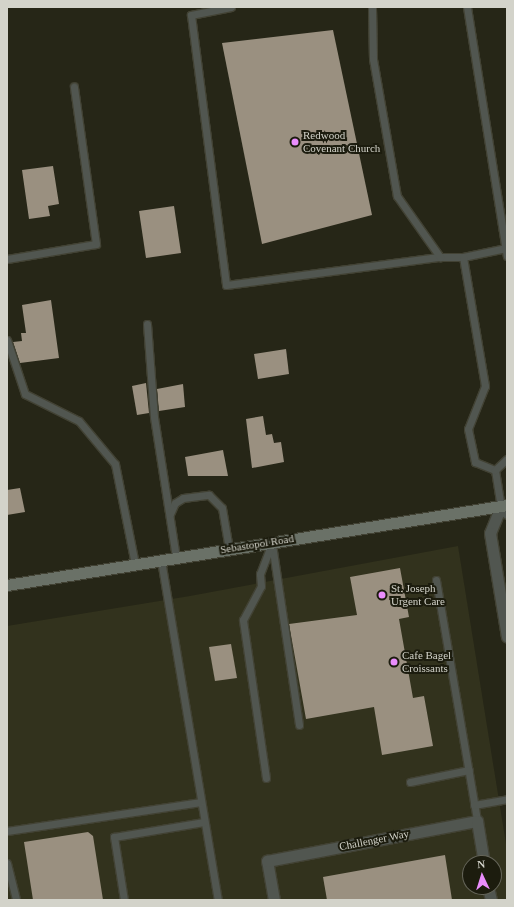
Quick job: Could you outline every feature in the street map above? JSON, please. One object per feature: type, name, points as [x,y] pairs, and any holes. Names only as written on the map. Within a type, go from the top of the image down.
[{"type":"main road","name":"Sebastopol Road","points":[[7,585],[272,542],[505,508]]},
{"type":"street","points":[[505,508],[490,533],[507,637]]},
{"type":"street","points":[[476,820],[483,855]]},
{"type":"street","name":"Challenger Way","points":[[274,900],[268,861],[476,820]]},
{"type":"lane","points":[[231,7],[191,15],[226,285],[440,257],[463,257],[506,252],[467,7]]},
{"type":"lane","points":[[372,7],[373,59],[397,196],[440,257]]},
{"type":"lane","points":[[7,259],[96,244],[74,87]]},
{"type":"lane","points":[[463,257],[485,386],[468,429],[475,462],[495,470]]},
{"type":"lane","points":[[148,324],[154,418],[176,557]]},
{"type":"lane","points":[[7,340],[25,394],[79,421],[115,464],[135,564]]},
{"type":"lane","points":[[495,470],[507,459]]},
{"type":"lane","points":[[495,470],[505,508]]},
{"type":"lane","points":[[170,514],[175,503],[183,498],[209,495],[222,508],[229,549]]},
{"type":"lane","points":[[272,542],[299,725]]},
{"type":"lane","points":[[266,778],[243,620],[261,586],[260,574],[272,542]]},
{"type":"lane","points":[[161,560],[218,900]]},
{"type":"lane","points":[[436,580],[469,770],[476,820]]},
{"type":"lane","points":[[410,782],[469,770]]},
{"type":"lane","points":[[474,805],[507,799]]},
{"type":"lane","points":[[7,832],[201,802]]},
{"type":"lane","points":[[124,900],[114,837],[204,822]]},
{"type":"lane","points":[[7,863],[16,900]]},
{"type":"shaded area","points":[[458,546],[507,850],[507,900],[7,900],[7,626],[190,596]]},
{"type":"building","points":[[333,30],[372,215],[262,244],[222,43]]},
{"type":"building","points":[[53,166],[59,204],[48,206],[50,216],[29,219],[22,170]]},
{"type":"building","points":[[174,206],[181,253],[146,258],[139,211]]},
{"type":"building","points":[[51,300],[59,358],[20,363],[13,342],[22,341],[21,333],[26,333],[22,305]]},
{"type":"building","points":[[286,349],[289,374],[258,379],[254,354]]},
{"type":"building","points":[[146,383],[149,413],[137,415],[132,386]]},
{"type":"building","points":[[183,384],[185,407],[159,411],[157,389]]},
{"type":"building","points":[[263,416],[266,435],[272,434],[274,443],[281,442],[284,462],[252,468],[246,419]]},
{"type":"building","points":[[223,450],[228,476],[188,476],[185,457]]},
{"type":"building","points":[[20,488],[25,512],[7,515],[7,490]]},
{"type":"building","points":[[400,568],[409,617],[399,619],[413,698],[424,696],[433,746],[382,755],[374,707],[306,719],[289,624],[357,615],[350,577]]},
{"type":"building","points":[[231,644],[237,678],[215,681],[209,647]]},
{"type":"building","points":[[88,832],[93,836],[103,900],[33,900],[24,842]]},
{"type":"building","points":[[445,855],[452,900],[327,900],[323,877]]},
{"type":"place","name":"Redwood Covenant Church","points":[[295,142]]},
{"type":"place","name":"St. Joseph Urgent Care","points":[[382,595]]},
{"type":"place","name":"Cafe Bagel Croissants","points":[[394,662]]}]
